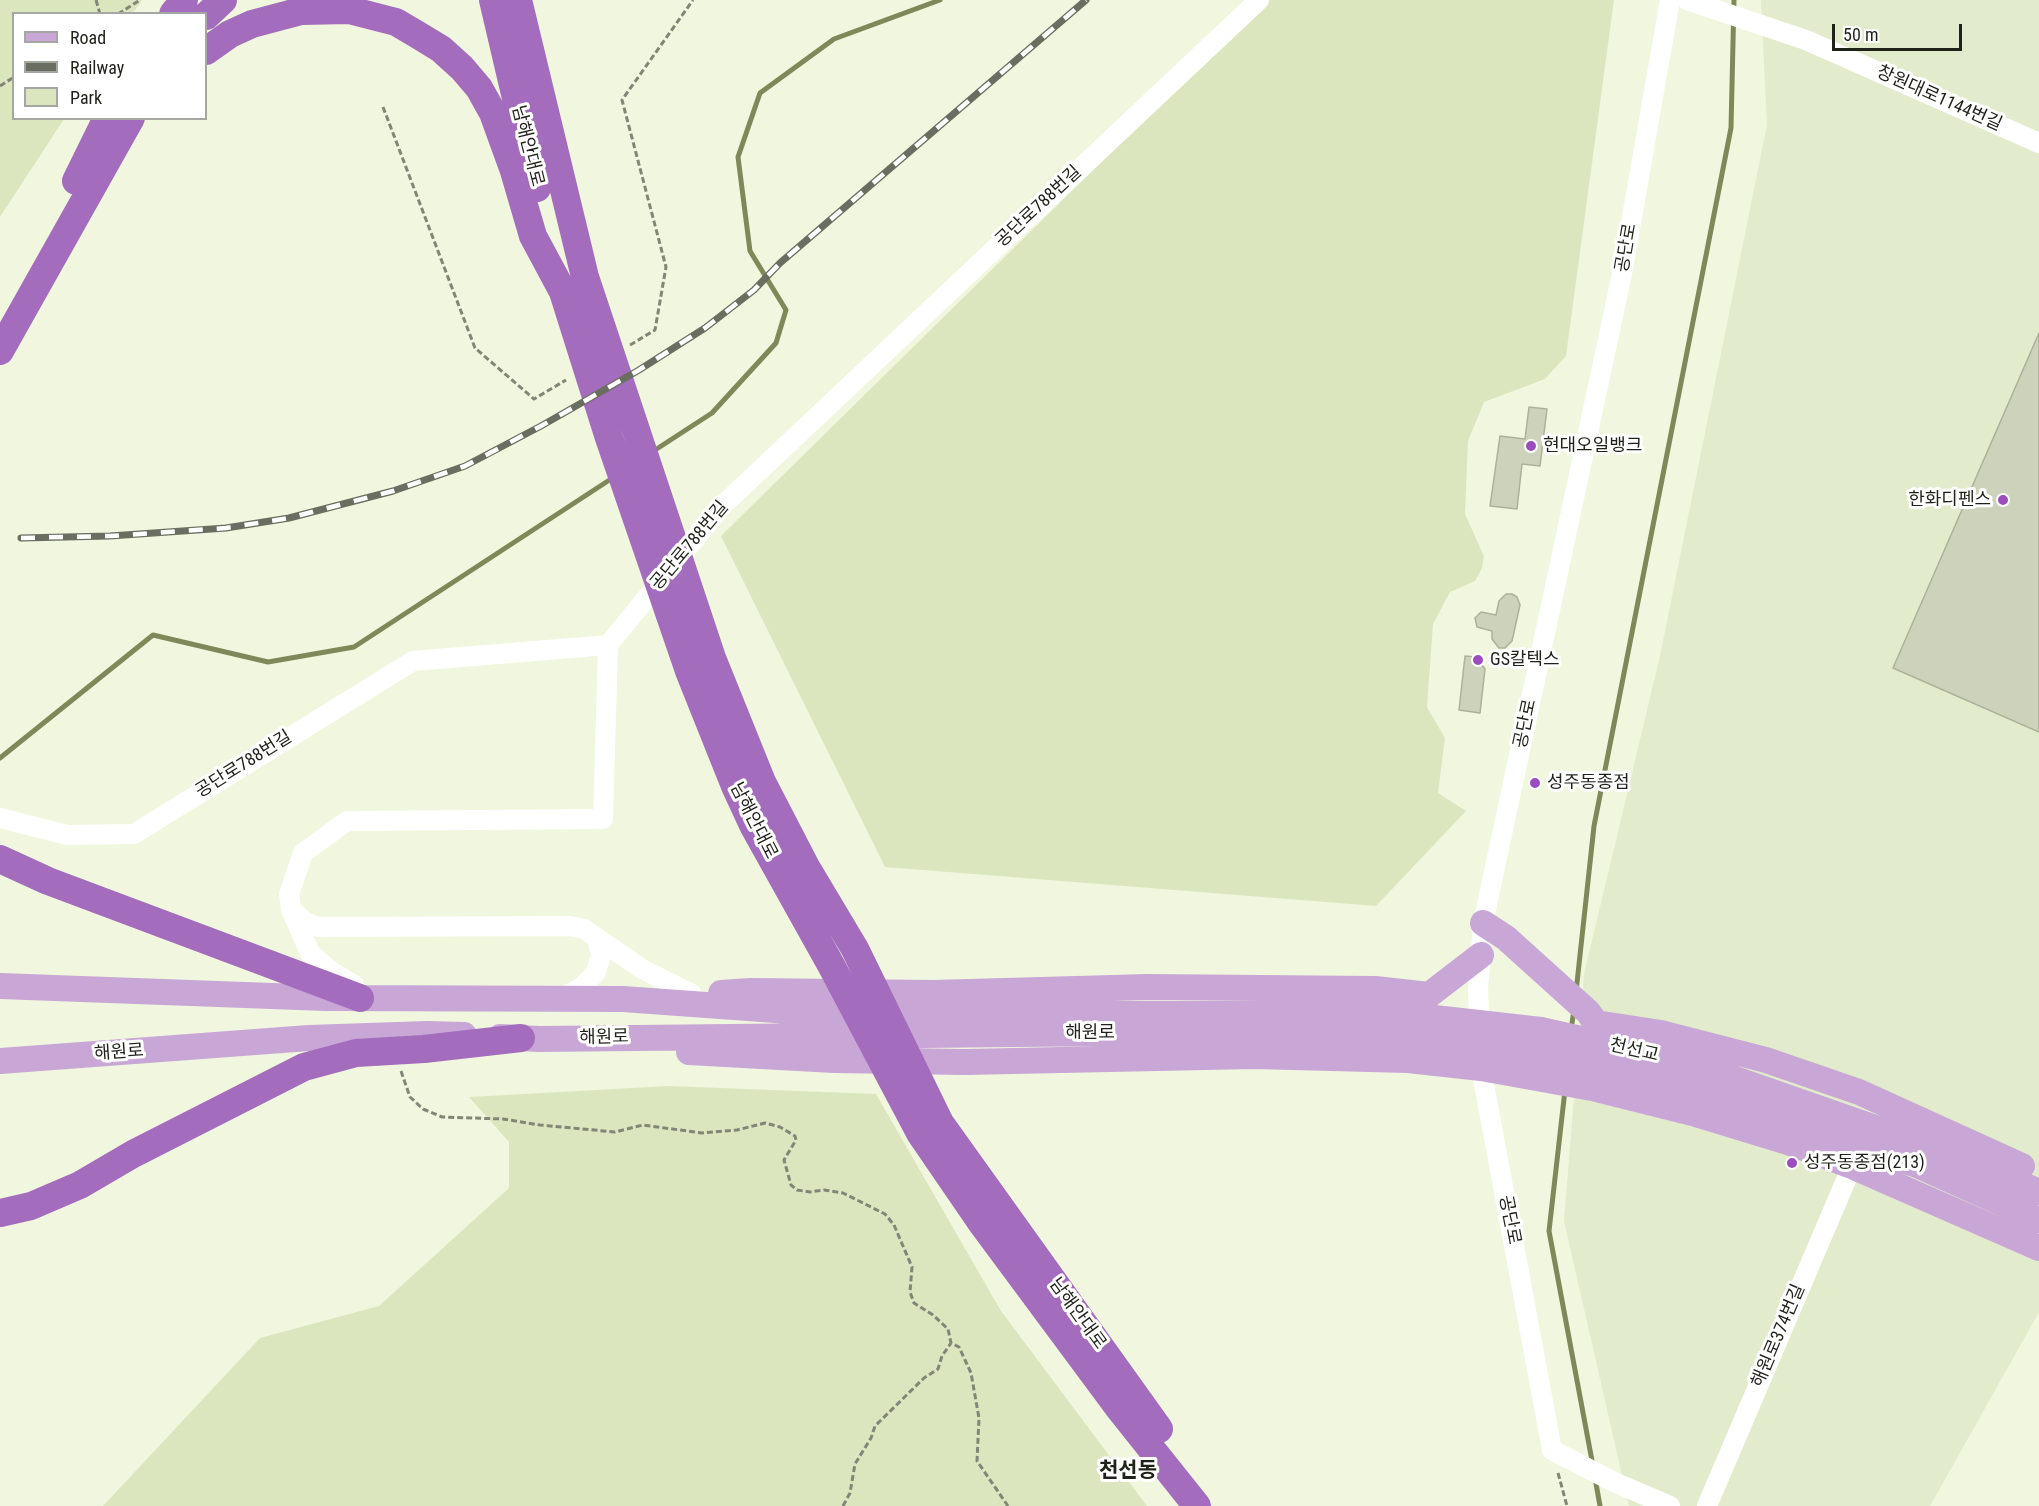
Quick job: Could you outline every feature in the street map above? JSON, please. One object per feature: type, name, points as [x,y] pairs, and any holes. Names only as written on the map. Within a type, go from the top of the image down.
[{"type":"highway","points":[[175,12],[184,0]]},
{"type":"highway","points":[[191,12],[202,0]]},
{"type":"highway","points":[[207,15],[223,0]]},
{"type":"highway","name":"남해안대로","points":[[493,0],[574,285]]},
{"type":"highway","name":"남해안대로","points":[[518,0],[574,285],[609,438],[701,664],[735,786],[754,827],[843,957],[930,1128],[983,1225],[1118,1407],[1197,1506]]},
{"type":"highway","points":[[527,0],[527,42]]},
{"type":"highway","points":[[207,50],[230,34],[252,24],[301,11],[326,9],[349,10],[396,22],[441,49],[479,88],[494,113],[533,236],[574,285]]},
{"type":"highway","points":[[53,251],[65,205],[106,120]]},
{"type":"highway","points":[[53,251],[115,120]]},
{"type":"highway","points":[[0,351],[53,251],[130,120]]},
{"type":"highway","points":[[0,330],[147,120]]},
{"type":"highway","points":[[0,859],[58,885],[360,998]]},
{"type":"highway","points":[[0,1213],[31,1206],[80,1185],[143,1149],[304,1067],[356,1053],[424,1049],[530,1038]]},
{"type":"highway","name":"남해안대로","points":[[930,1128],[1215,1506]]},
{"type":"main road","points":[[1484,923],[1506,938],[1588,1012],[1596,1023],[1661,1033],[1766,1060],[1859,1092],[2039,1174]]},
{"type":"main road","points":[[623,999],[750,991],[933,993],[1148,987],[1386,990],[1428,995],[1481,955]]},
{"type":"main road","name":"해원로","points":[[0,986],[394,999],[623,999],[831,1014],[1208,1023]]},
{"type":"main road","points":[[1366,1059],[1388,1056],[1405,1050],[1419,1037],[1420,1013],[1416,1006],[1402,996],[1386,990]]},
{"type":"main road","name":"천선교","points":[[1208,1023],[1399,1014],[1541,1030],[1692,1064],[1967,1160],[2039,1192]]},
{"type":"main road","name":"해원로","points":[[0,1060],[309,1038],[427,1034],[530,1038],[1208,1023]]},
{"type":"main road","name":"천선교","points":[[1208,1023],[1464,1046],[1546,1057],[1686,1088],[1917,1165],[2039,1220]]},
{"type":"main road","points":[[530,1038],[702,1053],[846,1060],[965,1062],[1254,1056],[1408,1060],[1481,1068],[1592,1088],[1696,1114],[1788,1142],[1852,1166],[2039,1248]]},
{"type":"street","name":"공단로788번길","points":[[0,818],[67,835],[134,834],[413,662],[608,645],[722,506],[1258,0]]},
{"type":"street","name":"공단로","points":[[1559,1454],[1481,1068],[1478,989],[1484,923],[1622,274],[1670,0]]},
{"type":"street","name":"창원대로1144번길","points":[[1687,0],[1806,40],[2039,143]]},
{"type":"street","points":[[394,999],[353,985],[331,971],[310,953],[291,909],[289,894],[303,854],[347,821],[603,819],[608,645]]},
{"type":"street","points":[[291,909],[305,922],[318,927],[570,926],[584,928],[642,969],[692,994]]},
{"type":"street","points":[[553,999],[570,994],[592,978],[601,955],[597,938]]},
{"type":"street","name":"해원로374번길","points":[[1707,1506],[1852,1166]]},
{"type":"street","points":[[1559,1454],[1614,1482],[1670,1506]]},
{"type":"path","points":[[121,12],[140,0]]},
{"type":"path","points":[[622,100],[693,0]]},
{"type":"path","points":[[393,1050],[410,1097],[423,1109],[441,1117],[503,1119],[615,1132],[643,1125],[702,1133],[737,1130],[765,1123],[780,1127],[795,1136],[796,1140],[784,1160],[791,1185],[797,1190],[843,1193],[885,1214],[894,1225],[912,1267],[910,1292],[914,1302],[948,1329],[951,1343],[942,1356],[938,1369],[924,1378],[875,1426],[871,1438],[855,1464],[850,1493],[843,1506]]},
{"type":"path","points":[[951,1343],[959,1347],[971,1373],[979,1418],[977,1461],[1008,1506]]},
{"type":"path","points":[[1559,1454],[1567,1506]]},
{"type":"shaded area","points":[[1761,0],[2039,0],[2039,1312],[1930,1506],[1629,1506],[1564,1221],[1584,974],[1660,656],[1767,125]]},
{"type":"green space","points":[[0,0],[142,0],[134,12],[12,12],[12,120],[63,120],[0,217]]},
{"type":"green space","points":[[1266,0],[1614,0],[1566,356],[1545,379],[1484,402],[1468,441],[1465,514],[1484,556],[1482,568],[1475,581],[1450,592],[1433,624],[1427,707],[1445,738],[1438,793],[1466,811],[1376,906],[885,867],[721,536]]},
{"type":"green space","points":[[669,1086],[876,1094],[1001,1311],[1147,1506],[103,1506],[260,1338],[379,1306],[509,1188],[509,1142],[469,1097]]},
{"type":"building","name":"한화디펜스","points":[[2039,333],[2039,732],[1893,668]]},
{"type":"building","points":[[1529,407],[1547,409],[1540,466],[1522,464],[1517,509],[1490,506],[1500,436],[1525,439]]},
{"type":"building","points":[[1506,594],[1517,597],[1520,605],[1512,641],[1505,648],[1499,648],[1492,639],[1492,631],[1477,627],[1475,618],[1481,612],[1496,615],[1499,601]]},
{"type":"building","points":[[1465,656],[1476,657],[1485,669],[1480,713],[1459,710]]},
{"type":"waterway","points":[[652,452],[712,413],[776,343],[786,310],[750,251],[738,157],[760,93],[834,39],[940,0]]},
{"type":"waterway","points":[[1576,992],[1594,826],[1731,128],[1734,0]]},
{"type":"waterway","points":[[0,758],[153,635],[268,662],[354,647],[614,477]]},
{"type":"waterway","points":[[1571,1030],[1574,1010]]},
{"type":"waterway","points":[[1565,1090],[1549,1231],[1593,1466]]},
{"type":"waterway","points":[[1595,1478],[1600,1506]]},
{"type":"railway","points":[[21,538],[110,536],[226,528],[289,518],[393,491],[465,466],[639,370],[705,328],[754,290],[780,263],[1086,0]]},
{"type":"place","name":"현대오일뱅크","points":[[1531,446]]},
{"type":"place","name":"한화디펜스","points":[[2003,500]]},
{"type":"place","name":"GS칼텍스","points":[[1478,660]]},
{"type":"place","name":"성주동종점","points":[[1535,783]]},
{"type":"place","name":"성주동종점(213)","points":[[1792,1163]]},
{"type":"district","name":"천선동","points":[[1128,1472]]}]
